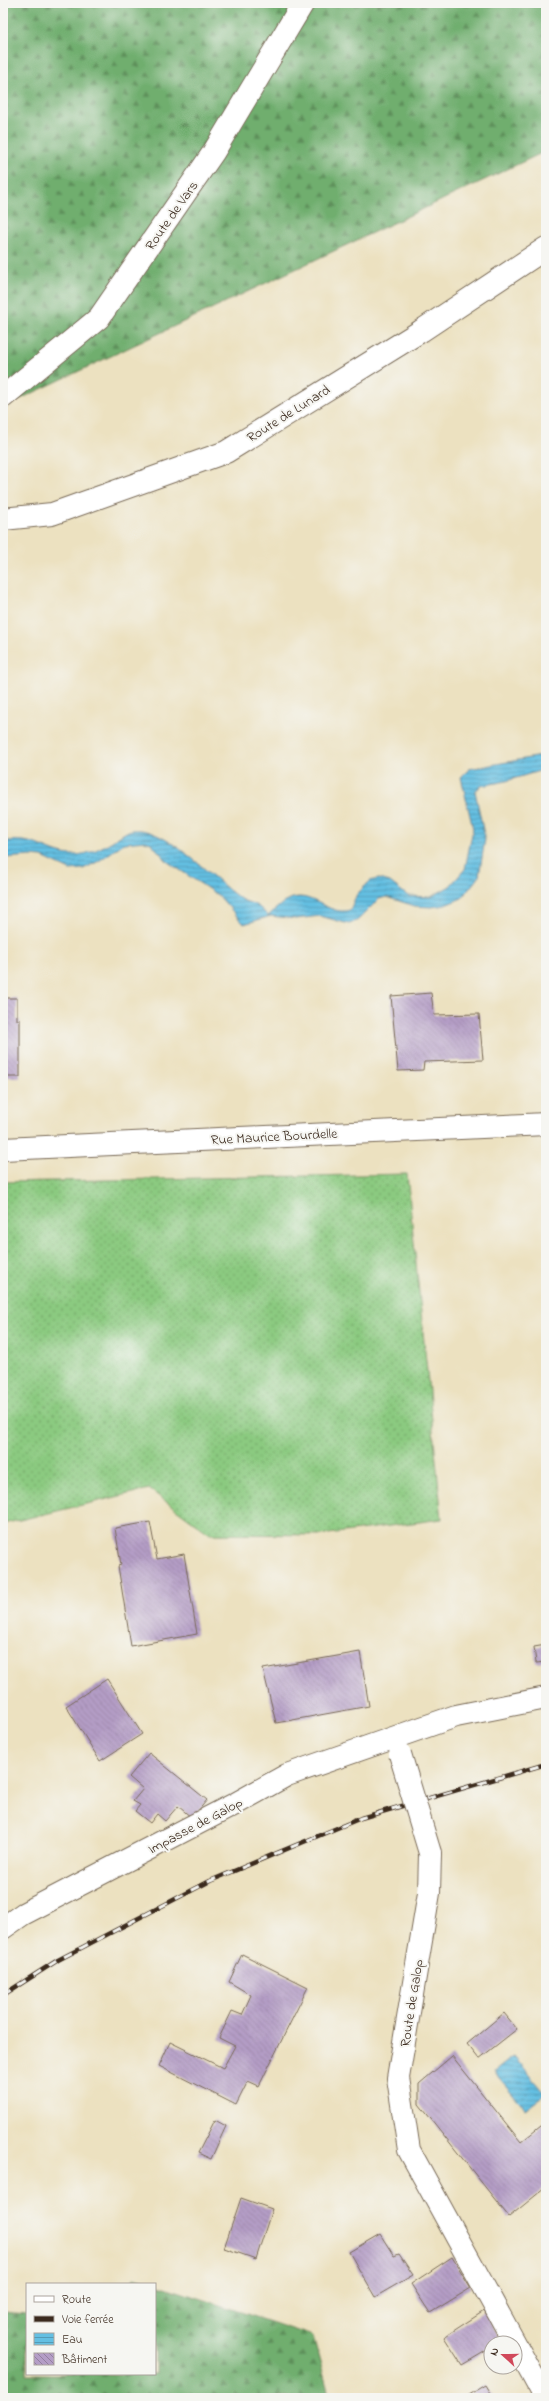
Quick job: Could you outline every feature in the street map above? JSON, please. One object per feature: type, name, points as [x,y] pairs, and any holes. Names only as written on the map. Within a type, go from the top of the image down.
[{"type":"street","name":"Route de Vars","points":[[3,397],[99,318],[213,153],[303,3]]},
{"type":"street","name":"Route de Lunard","points":[[3,519],[52,514],[226,452],[420,331],[546,248]]},
{"type":"street","name":"Rue Maurice Bourdelle","points":[[3,1149],[546,1124]]},
{"type":"street","points":[[396,1745],[456,1716],[546,1698]]},
{"type":"street","name":"Route de Galop","points":[[396,1745],[430,1853],[429,1892],[398,2078],[409,2150],[545,2398]]},
{"type":"street","name":"Impasse de Galop","points":[[3,1928],[23,1914],[235,1804],[287,1775],[396,1745]]},
{"type":"green space","points":[[3,3],[546,3],[546,151],[3,407]]},
{"type":"green space","points":[[407,1174],[442,1519],[321,1535],[210,1534],[149,1489],[3,1524],[3,1182]]},
{"type":"green space","points":[[135,2277],[153,2283],[132,2283]]},
{"type":"green space","points":[[156,2284],[313,2336],[330,2398],[3,2398],[3,2312],[26,2314],[26,2375],[156,2375]]},
{"type":"water","points":[[546,755],[546,769],[506,781],[481,786],[475,791],[485,839],[479,876],[462,898],[445,905],[431,907],[415,906],[386,897],[379,899],[358,920],[349,924],[320,916],[296,919],[271,916],[244,924],[219,896],[168,862],[151,843],[145,841],[124,843],[99,861],[83,869],[70,870],[42,857],[31,856],[3,858],[3,842],[24,841],[56,852],[79,855],[96,850],[129,831],[146,831],[173,844],[202,866],[240,899],[255,905],[268,916],[285,902],[296,897],[304,897],[334,910],[350,910],[357,894],[370,881],[379,879],[390,882],[408,896],[431,897],[450,886],[465,869],[473,829],[461,777],[469,769]]},
{"type":"water","points":[[514,2056],[546,2094],[526,2109],[494,2072]]},
{"type":"building","points":[[431,993],[434,1015],[479,1014],[483,1060],[424,1062],[423,1070],[398,1071],[391,996]]},
{"type":"building","points":[[3,998],[17,998],[17,1020],[20,1020],[20,1077],[3,1077]]},
{"type":"building","points":[[150,1522],[157,1559],[184,1554],[197,1634],[131,1646],[118,1566],[121,1565],[115,1528]]},
{"type":"building","points":[[546,1645],[546,1662],[536,1663],[534,1647]]},
{"type":"building","points":[[360,1652],[369,1706],[276,1723],[263,1669]]},
{"type":"building","points":[[107,1679],[142,1734],[100,1761],[66,1706]]},
{"type":"building","points":[[149,1753],[207,1800],[192,1818],[178,1806],[165,1821],[157,1814],[150,1823],[135,1811],[140,1805],[133,1801],[143,1789],[129,1777]]},
{"type":"building","points":[[242,1954],[308,1987],[259,2086],[248,2081],[236,2105],[159,2066],[170,2042],[223,2068],[235,2046],[219,2038],[232,2011],[242,2015],[251,1995],[229,1982]]},
{"type":"building","points":[[504,2013],[517,2029],[479,2059],[467,2044]]},
{"type":"building","points":[[452,2056],[521,2142],[546,2122],[546,2187],[509,2217],[419,2104],[419,2084]]},
{"type":"building","points":[[215,2120],[226,2126],[211,2159],[198,2153]]},
{"type":"building","points":[[241,2198],[272,2209],[256,2259],[224,2248]]},
{"type":"building","points":[[380,2234],[394,2256],[399,2254],[413,2275],[375,2297],[349,2252]]},
{"type":"building","points":[[452,2257],[471,2288],[430,2313],[411,2284]]},
{"type":"building","points":[[484,2311],[498,2335],[483,2335],[483,2353],[462,2365],[444,2337]]},
{"type":"building","points":[[486,2385],[494,2398],[464,2398]]},
{"type":"railway","points":[[3,1995],[58,1960],[210,1881],[361,1818],[546,1764]]}]
